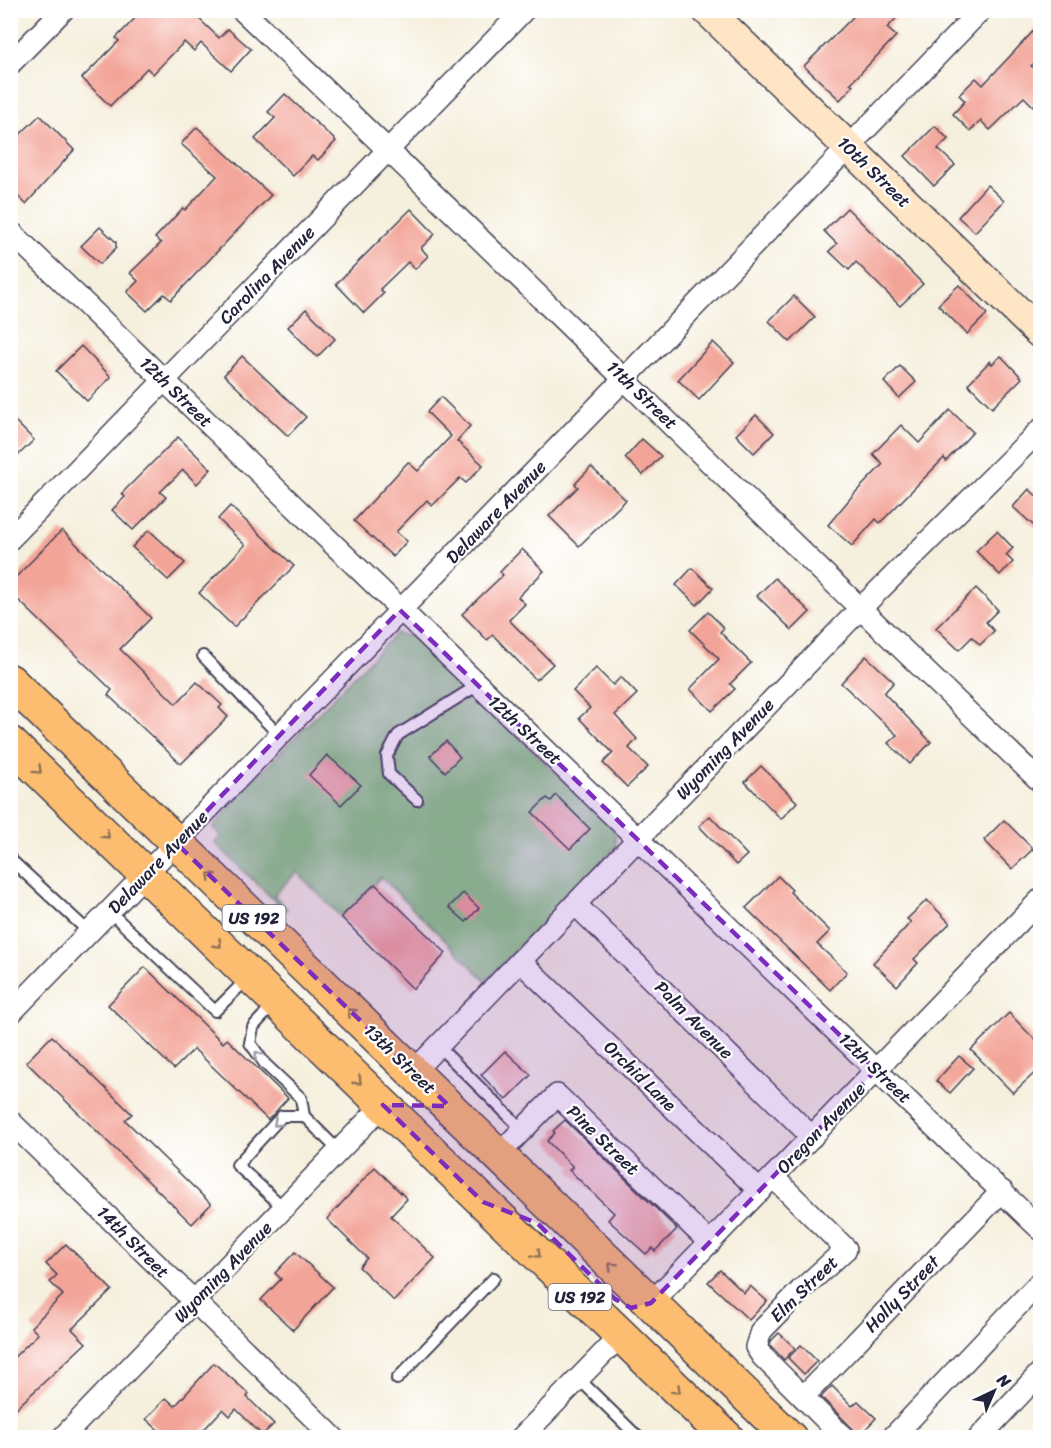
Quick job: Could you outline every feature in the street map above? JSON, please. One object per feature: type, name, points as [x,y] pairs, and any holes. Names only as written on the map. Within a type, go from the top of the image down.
[{"type":"highway","name":"13th Street","points":[[10,681],[790,1437]]},
{"type":"highway","points":[[10,707],[19,715],[51,721]]},
{"type":"highway","name":"US 192","points":[[10,743],[620,1336],[727,1437]]},
{"type":"highway","points":[[250,975],[298,994],[376,1068],[392,1075],[413,1072]]},
{"type":"highway","points":[[382,1105],[418,1103],[469,1152],[499,1154]]},
{"type":"highway","points":[[483,1202],[537,1223],[615,1299],[632,1308],[651,1304]]},
{"type":"highway","points":[[620,1336],[640,1331],[658,1336],[764,1437]]},
{"type":"street","points":[[10,64],[63,10]]},
{"type":"street","name":"11th Street","points":[[242,10],[625,378],[860,609],[1041,781]]},
{"type":"street","name":"Carolina Avenue","points":[[10,539],[524,10]]},
{"type":"street","name":"10th Street","points":[[707,10],[1041,333]]},
{"type":"street","name":"Delaware Avenue","points":[[10,1014],[981,10]]},
{"type":"street","name":"12th Street","points":[[10,231],[1041,1229]]},
{"type":"street","name":"Wyoming Avenue","points":[[413,1072],[860,609],[1041,430]]},
{"type":"street","name":"Oregon Avenue","points":[[651,1304],[1041,900]]},
{"type":"street","name":"Palm Avenue","points":[[575,904],[812,1137]]},
{"type":"street","name":"Orchid Lane","points":[[520,961],[766,1184]]},
{"type":"street","name":"Pine Street","points":[[499,1154],[556,1095],[710,1242]]},
{"type":"street","name":"Wyoming Avenue","points":[[62,1437],[382,1105]]},
{"type":"street","name":"14th Street","points":[[10,1121],[334,1437]]},
{"type":"street","name":"Elm Street","points":[[766,1184],[846,1249],[761,1331],[756,1347],[802,1397]]},
{"type":"street","name":"Holly Street","points":[[802,1397],[1002,1191]]},
{"type":"street","points":[[892,1437],[1041,1282]]},
{"type":"street","points":[[521,1437],[620,1336]]},
{"type":"street","points":[[979,1437],[1041,1373]]},
{"type":"street","points":[[802,1397],[844,1437]]},
{"type":"lane","points":[[203,656],[279,735]]},
{"type":"lane","points":[[417,800],[389,774],[387,756],[398,735],[478,685]]},
{"type":"lane","points":[[10,859],[90,933]]},
{"type":"lane","points":[[110,912],[215,1011],[250,975]]},
{"type":"lane","points":[[276,1001],[253,1027],[250,1043],[265,1064],[301,1098],[304,1116],[339,1150]]},
{"type":"lane","points":[[438,1046],[523,1130]]},
{"type":"lane","points":[[284,1208],[237,1165],[282,1116],[304,1116]]},
{"type":"lane","points":[[397,1380],[494,1278]]},
{"type":"lane","points":[[579,1378],[639,1437]]},
{"type":"highlighted area","points":[[400,610],[876,1070],[651,1303],[631,1308],[615,1299],[537,1223],[483,1202],[383,1105],[449,1106],[176,843]]},
{"type":"green space","points":[[396,633],[416,638],[609,824],[615,833],[616,847],[486,981],[381,877],[341,917],[297,872],[274,895],[287,909],[285,911],[215,843],[221,836],[213,828],[241,793]]},
{"type":"building","points":[[143,10],[190,10],[219,38],[228,29],[251,49],[231,71],[201,43],[194,51],[184,42],[153,74],[147,68],[110,106],[82,78],[119,41],[116,38]]},
{"type":"building","points":[[860,10],[904,10],[887,28],[896,36],[850,84],[853,86],[840,100],[804,66]]},
{"type":"building","points":[[1041,23],[1041,57],[1031,66],[1041,74],[1041,99],[1033,106],[1024,97],[990,130],[981,121],[970,131],[953,114],[965,101],[959,95],[976,78],[983,85]]},
{"type":"building","points":[[285,94],[336,141],[318,160],[312,156],[293,176],[255,139],[275,118],[268,112]]},
{"type":"building","points":[[40,115],[74,150],[26,204],[10,189],[10,144]]},
{"type":"building","points":[[935,126],[948,139],[938,149],[955,165],[934,186],[905,156]]},
{"type":"building","points":[[197,127],[271,195],[171,300],[164,294],[147,311],[127,292],[138,281],[130,273],[161,243],[155,238],[217,176],[181,144]]},
{"type":"building","points":[[987,185],[1004,201],[975,232],[958,217]]},
{"type":"building","points":[[847,208],[923,284],[900,306],[856,262],[849,270],[829,251],[837,244],[824,231]]},
{"type":"building","points":[[411,209],[435,234],[421,248],[428,256],[415,269],[408,262],[380,289],[384,293],[364,313],[336,284]]},
{"type":"building","points":[[100,227],[116,242],[116,248],[100,264],[81,246]]},
{"type":"building","points":[[959,285],[987,314],[967,334],[938,305]]},
{"type":"building","points":[[794,296],[815,317],[790,342],[769,321]]},
{"type":"building","points":[[306,309],[335,339],[317,357],[288,327]]},
{"type":"building","points":[[713,342],[734,362],[699,400],[678,380]]},
{"type":"building","points":[[81,346],[111,377],[87,401],[56,371]]},
{"type":"building","points":[[242,356],[306,417],[288,436],[224,375]]},
{"type":"building","points":[[1001,356],[1022,378],[992,408],[968,384],[990,361],[992,364]]},
{"type":"building","points":[[900,366],[916,382],[899,398],[884,382]]},
{"type":"building","points":[[441,397],[470,426],[457,441],[483,465],[466,483],[460,478],[432,506],[427,500],[396,532],[407,541],[393,557],[354,521],[408,462],[418,471],[451,436],[427,412]]},
{"type":"building","points":[[950,410],[973,432],[946,461],[944,458],[880,523],[876,519],[852,546],[828,525],[883,464],[873,454],[901,425],[919,443]]},
{"type":"building","points":[[756,415],[774,433],[754,453],[736,435]]},
{"type":"building","points":[[10,416],[34,440],[10,463]]},
{"type":"building","points":[[178,437],[211,469],[197,484],[183,470],[160,492],[166,497],[133,530],[112,510],[125,497],[122,493]]},
{"type":"building","points":[[642,439],[661,456],[643,475],[625,458]]},
{"type":"building","points":[[591,467],[626,500],[579,546],[549,516],[578,487],[575,484]]},
{"type":"building","points":[[1029,489],[1041,500],[1041,532],[1013,507]]},
{"type":"building","points":[[230,506],[294,566],[234,627],[199,593],[245,545],[218,519]]},
{"type":"building","points":[[62,530],[151,618],[120,649],[176,704],[197,682],[222,705],[219,708],[228,717],[181,764],[108,695],[112,690],[10,592],[10,583]]},
{"type":"building","points":[[149,530],[185,563],[168,580],[132,547]]},
{"type":"building","points":[[997,531],[1013,548],[1006,555],[1013,562],[1000,575],[976,551]]},
{"type":"building","points":[[522,549],[544,571],[518,597],[525,604],[509,620],[553,664],[536,680],[493,635],[487,640],[462,614],[503,575],[500,572]]},
{"type":"building","points":[[692,568],[713,588],[697,605],[676,585]]},
{"type":"building","points":[[775,578],[810,612],[792,630],[757,596]]},
{"type":"building","points":[[976,588],[998,610],[986,622],[994,631],[980,645],[972,637],[959,650],[936,628]]},
{"type":"building","points":[[708,612],[724,628],[720,632],[751,663],[730,684],[735,689],[712,711],[690,689],[719,659],[690,630]]},
{"type":"building","points":[[866,656],[894,682],[884,693],[931,742],[910,764],[888,743],[897,735],[841,683]]},
{"type":"building","points":[[596,668],[613,685],[621,677],[637,694],[615,715],[637,739],[629,748],[648,767],[627,787],[603,763],[613,753],[579,718],[590,708],[573,691]]},
{"type":"building","points":[[446,741],[460,757],[445,772],[430,756]]},
{"type":"building","points":[[327,755],[361,785],[341,805],[309,775]]},
{"type":"building","points":[[761,766],[797,802],[781,819],[745,782]]},
{"type":"building","points":[[556,795],[590,829],[570,849],[532,812],[547,798],[551,801]]},
{"type":"building","points":[[710,816],[747,855],[736,865],[699,826]]},
{"type":"building","points":[[1004,820],[1033,849],[1012,869],[984,840]]},
{"type":"building","points":[[778,876],[792,890],[790,892],[830,931],[817,944],[847,972],[830,990],[746,908]]},
{"type":"building","points":[[375,884],[446,953],[413,989],[341,917]]},
{"type":"building","points":[[463,893],[479,908],[466,922],[449,907]]},
{"type":"building","points":[[927,900],[950,923],[914,959],[918,963],[897,986],[873,963],[911,922],[907,919]]},
{"type":"building","points":[[145,967],[223,1043],[227,1039],[288,1098],[268,1120],[194,1049],[174,1069],[108,1005]]},
{"type":"building","points":[[1009,1013],[1041,1046],[1041,1067],[1013,1093],[971,1050]]},
{"type":"building","points":[[52,1036],[132,1114],[125,1120],[211,1204],[192,1224],[26,1062]]},
{"type":"building","points":[[505,1051],[531,1075],[506,1100],[481,1075]]},
{"type":"building","points":[[959,1056],[973,1068],[950,1093],[936,1081]]},
{"type":"building","points":[[565,1120],[677,1229],[655,1251],[652,1248],[646,1254],[608,1220],[614,1213],[569,1170],[573,1167],[547,1141],[555,1133],[553,1131]]},
{"type":"building","points":[[375,1167],[407,1199],[391,1216],[435,1258],[394,1301],[359,1267],[367,1258],[327,1219]]},
{"type":"building","points":[[66,1244],[112,1290],[72,1329],[86,1343],[10,1414],[10,1361],[38,1334],[31,1327],[63,1295],[50,1282],[57,1275],[46,1264]]},
{"type":"building","points":[[295,1252],[333,1287],[293,1330],[261,1300],[281,1279],[275,1273]]},
{"type":"building","points":[[720,1270],[744,1293],[750,1286],[767,1301],[749,1320],[708,1282]]},
{"type":"building","points":[[779,1333],[795,1348],[784,1360],[770,1345]]},
{"type":"building","points":[[801,1345],[817,1361],[804,1374],[788,1358]]},
{"type":"building","points":[[214,1363],[249,1394],[247,1397],[274,1424],[262,1435],[236,1409],[230,1416],[223,1409],[197,1437],[166,1437],[146,1419],[166,1398],[175,1406]]},
{"type":"building","points":[[832,1386],[852,1406],[858,1401],[876,1418],[858,1437],[821,1397]]}]
